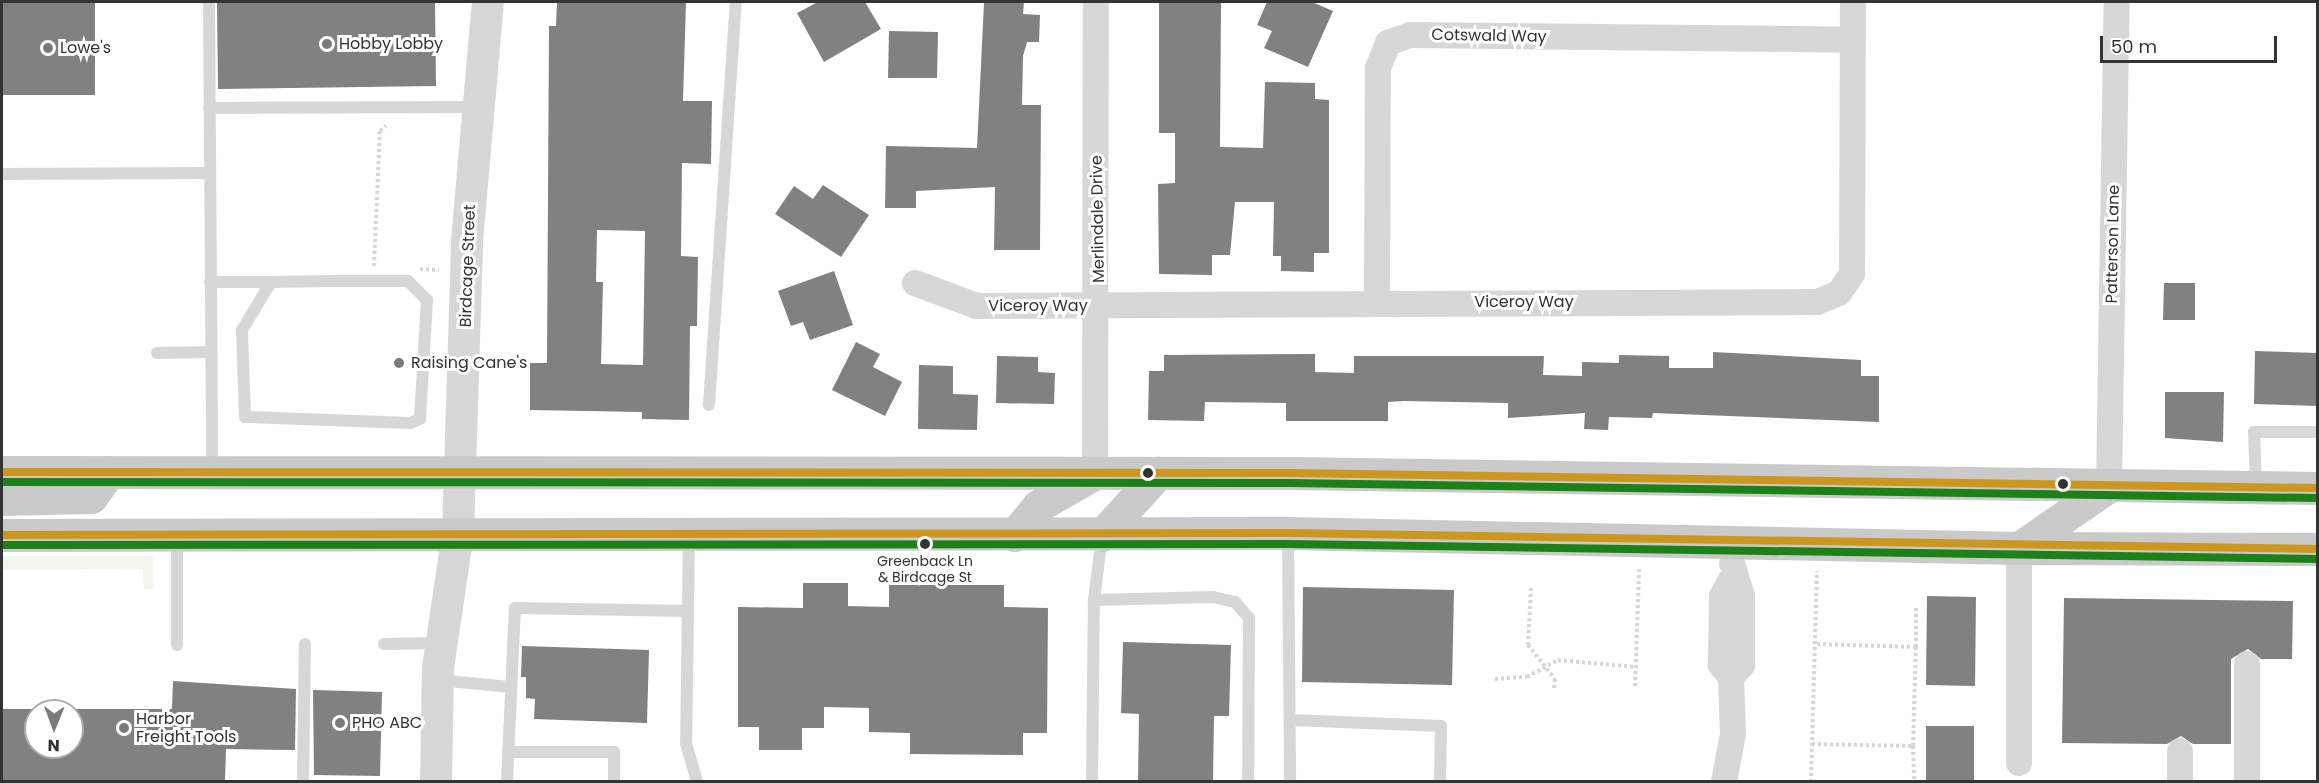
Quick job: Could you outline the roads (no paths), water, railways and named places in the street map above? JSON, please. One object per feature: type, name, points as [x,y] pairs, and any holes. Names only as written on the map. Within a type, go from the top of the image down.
[{"type":"main road","points":[[2,472],[1095,472],[2318,488]]},
{"type":"main road","points":[[2,499],[92,497],[109,472]]},
{"type":"main road","points":[[1014,535],[1038,506],[1095,472]]},
{"type":"main road","points":[[1102,535],[1158,473]]},
{"type":"main road","points":[[2019,548],[2109,486]]},
{"type":"main road","points":[[2,535],[458,532],[1014,535],[1288,533],[2019,548],[2318,549]]},
{"type":"street","name":"Birdcage Street","points":[[436,782],[438,680],[458,532],[462,472],[467,241],[488,2]]},
{"type":"street","name":"Merlindale Drive","points":[[1095,472],[1099,307],[1096,2]]},
{"type":"street","name":"Viceroy Way","points":[[915,283],[976,306],[1099,307],[1377,302],[1817,302],[1839,293],[1852,274],[1853,2]]},
{"type":"street","name":"Patterson Lane","points":[[2109,486],[2117,2]]},
{"type":"street","name":"Cotswald Way","points":[[1377,302],[1377,68],[1388,43],[1410,35],[1852,40]]},
{"type":"street","points":[[1724,782],[1733,734],[1731,677],[1742,665],[1742,596],[1732,578],[1732,541]]},
{"type":"street","points":[[2019,548],[2019,763]]},
{"type":"street","points":[[2247,664],[2247,782]]},
{"type":"street","points":[[2180,751],[2180,782]]},
{"type":"lane","points":[[209,2],[212,472]]},
{"type":"lane","points":[[709,405],[736,2]]},
{"type":"lane","points":[[209,108],[479,107]]},
{"type":"lane","points":[[2,174],[209,173]]},
{"type":"lane","points":[[210,282],[408,281],[427,300],[423,408],[420,419],[410,423],[245,417],[242,330],[271,282]]},
{"type":"lane","points":[[157,353],[211,352]]},
{"type":"lane","points":[[2256,488],[2254,432],[2318,432]]},
{"type":"lane","points":[[1288,533],[1290,782]]},
{"type":"lane","points":[[177,534],[177,645]]},
{"type":"lane","points":[[689,534],[686,743],[697,782]]},
{"type":"lane","points":[[1092,782],[1094,600],[1102,535]]},
{"type":"lane","points":[[1094,600],[1213,597],[1235,602],[1249,618],[1248,782]]},
{"type":"lane","points":[[507,782],[515,608],[688,611]]},
{"type":"lane","points":[[384,644],[442,643]]},
{"type":"lane","points":[[303,782],[304,644]]},
{"type":"lane","points":[[438,680],[511,687]]},
{"type":"lane","points":[[1291,720],[1441,726],[1440,782]]},
{"type":"lane","points":[[508,752],[614,752],[614,782]]},
{"type":"place","name":"Hobby Lobby","points":[[327,44]]},
{"type":"place","name":"Lowe's","points":[[48,48]]},
{"type":"place","name":"Raising Cane's","points":[[399,363]]},
{"type":"place","name":"Greenback Ln & Birdcage St","points":[[925,544]]},
{"type":"place","name":"PHO ABC","points":[[340,723]]},
{"type":"place","name":"Harbor Freight Tools","points":[[124,728]]}]
